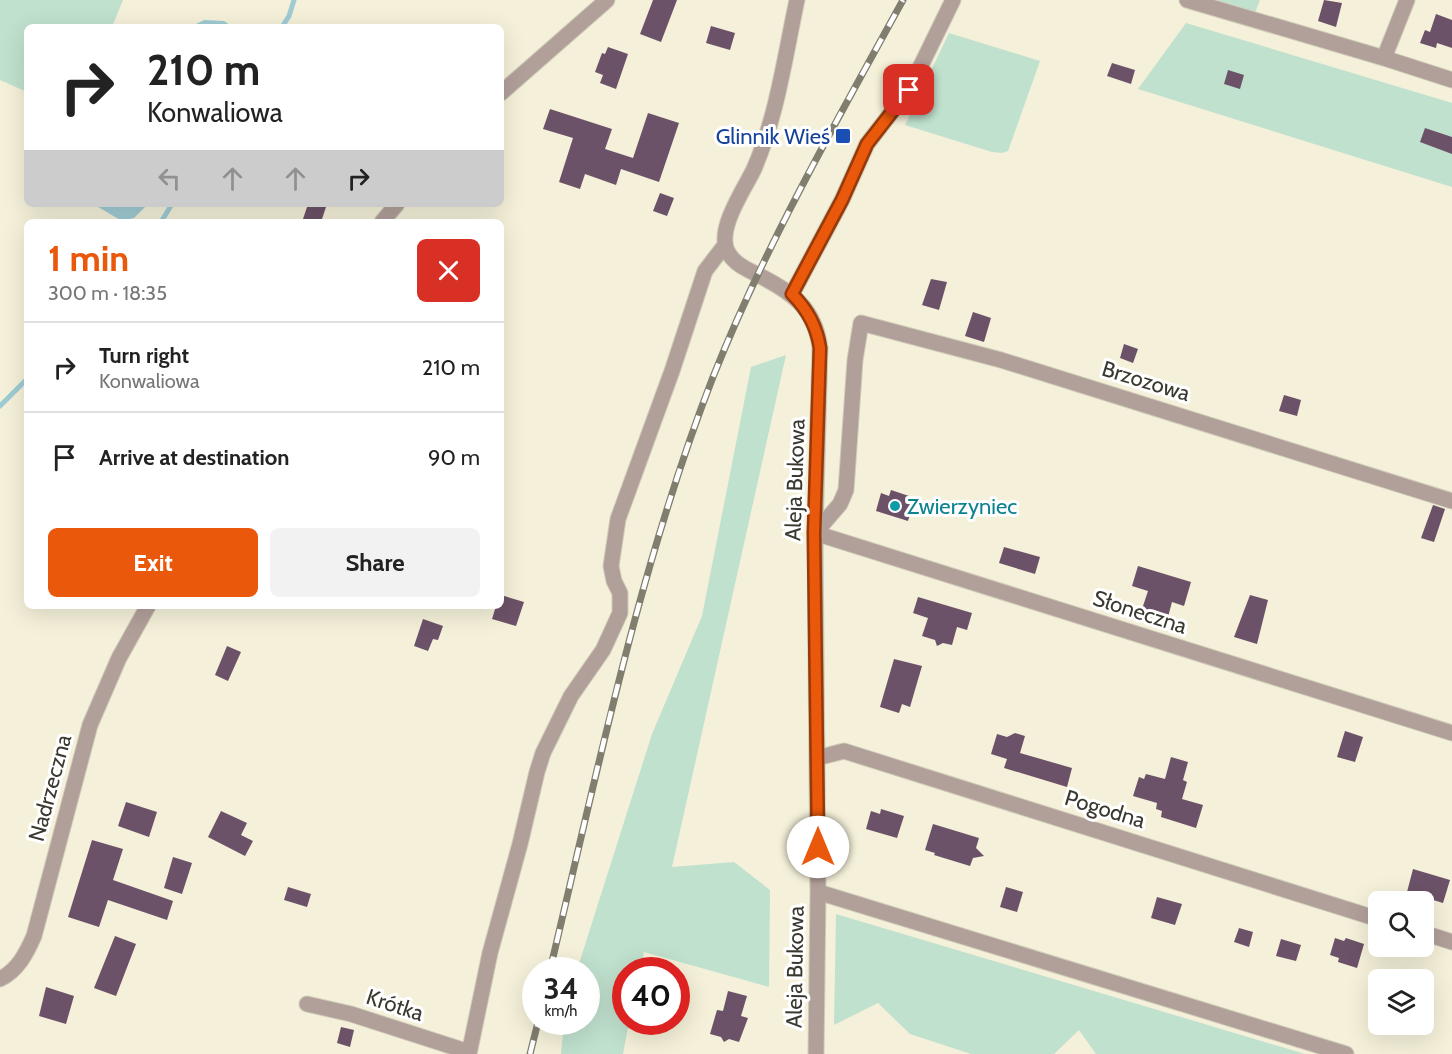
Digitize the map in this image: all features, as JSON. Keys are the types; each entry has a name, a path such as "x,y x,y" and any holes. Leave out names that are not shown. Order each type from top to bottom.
{"street":[{"path":"504,90 607,0"},
{"path":"469,1053 490,953 537,772 543,753 571,696 603,650 620,612 620,593 614,581 611,566 618,519 672,371 705,271 725,244 727,225 758,159 773,112 797,0"},
{"path":"792,294 842,200 867,144 909,90 953,0"},
{"path":"1187,0 1452,80"},
{"path":"1384,58 1407,0"},
{"path":"384,219 394,207"},
{"name":"Aleja Bukowa","path":"725,244 736,263 792,294 800,301 812,320 820,348 814,533 818,892 816,1054"},
{"name":"Brzozowa","path":"814,533 840,504 846,490 853,389 861,323 1001,360 1452,501"},
{"name":"Słoneczna","path":"814,533 1452,733"},
{"name":"Nadrzeczna","path":"0,979 9,975 18,966 34,936 90,725 118,658 146,609"},
{"name":"Pogodna","path":"817,758 844,751 1368,916"},
{"path":"818,892 1346,1054"},
{"path":"1434,936 1452,942"},
{"name":"Krótka","path":"307,1004 351,1014 469,1053"}],"green space":[{"path":"0,0 123,0 113,24 24,24 24,91 0,80"},
{"path":"1212,0 1260,0 1255,13"},
{"path":"1186,23 1452,103 1452,187 1138,89"},
{"path":"949,33 1040,61 1008,151 992,152 905,125"},
{"path":"786,355 672,867 734,862 770,890 769,987 690,965 690,957 662,957 644,952 643,957 612,957 612,1035 627,1035 623,1054 561,1054 563,1035 600,1035 600,957 581,957 652,734 702,616 751,367"},
{"path":"836,914 1305,1054 1096,1054 1079,1030 1054,1054 971,1054 910,1034 878,1003 834,1025"}],"water":[{"path":"204,20 224,21 228,24 196,24"},
{"path":"98,207 145,207 134,218 119,219"}],"building":[{"path":"653,0 677,0 661,42 640,34"},
{"path":"1324,0 1342,3 1336,27 1318,21"},
{"path":"1436,14 1452,20 1452,48 1437,43 1436,48 1420,43 1425,30 1430,32"},
{"path":"711,26 735,33 730,50 706,43"},
{"path":"608,47 628,54 616,89 600,83 603,75 595,72 602,53 605,54"},
{"path":"1112,63 1135,70 1131,84 1107,76"},
{"path":"1228,70 1244,75 1240,89 1224,84"},
{"path":"550,109 612,129 605,149 633,158 648,113 679,123 659,182 621,169 616,185 585,174 580,189 559,182 573,138 543,129"},
{"path":"1425,128 1452,137 1452,154 1420,142"},
{"path":"660,193 674,198 667,216 653,211"},
{"path":"307,207 326,207 322,219 303,219"},
{"path":"931,279 947,282 939,310 922,305"},
{"path":"973,312 991,318 984,342 965,336"},
{"path":"1124,344 1138,349 1133,363 1120,358"},
{"path":"1284,395 1301,400 1297,416 1279,411"},
{"name":"Zwierzyniec","path":"891,490 915,498 908,521 876,511 881,493 889,496"},
{"path":"1433,505 1445,509 1434,542 1421,538"},
{"path":"1004,547 1040,557 1035,574 999,563"},
{"path":"1138,566 1191,582 1184,606 1172,602 1168,617 1159,614 1152,618 1148,611 1142,609 1148,591 1132,586"},
{"path":"1250,595 1268,600 1257,644 1234,637"},
{"path":"504,596 524,602 516,626 492,619 495,609 504,609"},
{"path":"918,597 972,613 967,630 957,627 952,645 943,643 937,646 935,640 922,636 928,618 913,613"},
{"path":"423,619 443,626 438,640 433,639 428,651 414,646"},
{"path":"227,646 241,652 228,681 215,675"},
{"path":"894,659 922,666 910,707 902,704 899,713 880,707"},
{"path":"1345,731 1363,737 1355,762 1337,757"},
{"path":"1015,733 1025,736 1020,753 1072,768 1067,787 1004,768 1007,759 991,754 997,734 1007,737"},
{"path":"1171,757 1188,762 1183,780 1187,782 1182,799 1203,805 1196,828 1161,817 1162,811 1156,809 1157,803 1133,796 1139,777 1144,779 1146,774 1165,779"},
{"path":"126,802 157,812 149,837 118,826"},
{"path":"881,809 904,816 897,838 866,829 871,811 880,814"},
{"path":"221,811 247,823 241,835 253,841 245,856 208,837"},
{"path":"933,824 979,838 976,848 984,856 973,858 970,866 925,850"},
{"path":"92,840 123,849 113,880 173,901 167,920 108,900 99,927 68,917"},
{"path":"173,857 192,863 182,894 164,888"},
{"path":"1413,869 1450,880 1443,903 1434,900 1434,891 1407,891"},
{"path":"288,887 311,894 307,907 284,900"},
{"path":"1006,887 1023,892 1017,912 1000,907"},
{"path":"1157,897 1182,904 1175,925 1151,918"},
{"path":"1239,928 1253,932 1249,947 1234,942"},
{"path":"115,936 136,944 116,996 94,988"},
{"path":"1335,938 1344,941 1346,938 1364,944 1357,968 1338,962 1339,958 1330,955"},
{"path":"1281,939 1301,945 1296,961 1276,956"},
{"path":"46,987 74,996 66,1024 39,1016"},
{"path":"728,991 747,996 741,1016 748,1018 739,1042 729,1039 724,1042 721,1037 710,1034 717,1010 723,1011"},
{"path":"341,1027 354,1030 350,1047 337,1043"}],"waterway":[{"path":"284,24 294,0"},
{"path":"163,219 170,207"},
{"path":"0,406 24,382"}],"railway":[{"path":"553,957 641,596 663,522 713,377 733,328 778,233 903,0"},
{"path":"530,1054 535,1035"}],"place":[{"name":"Glinnik Wieś","path":"843,136"},
{"name":"Zwierzyniec","path":"895,506"}],"route":[{"path":"818,847 814,533 820,348 812,320 800,301 792,294 842,200 852,173 867,144 909,90"}]}
